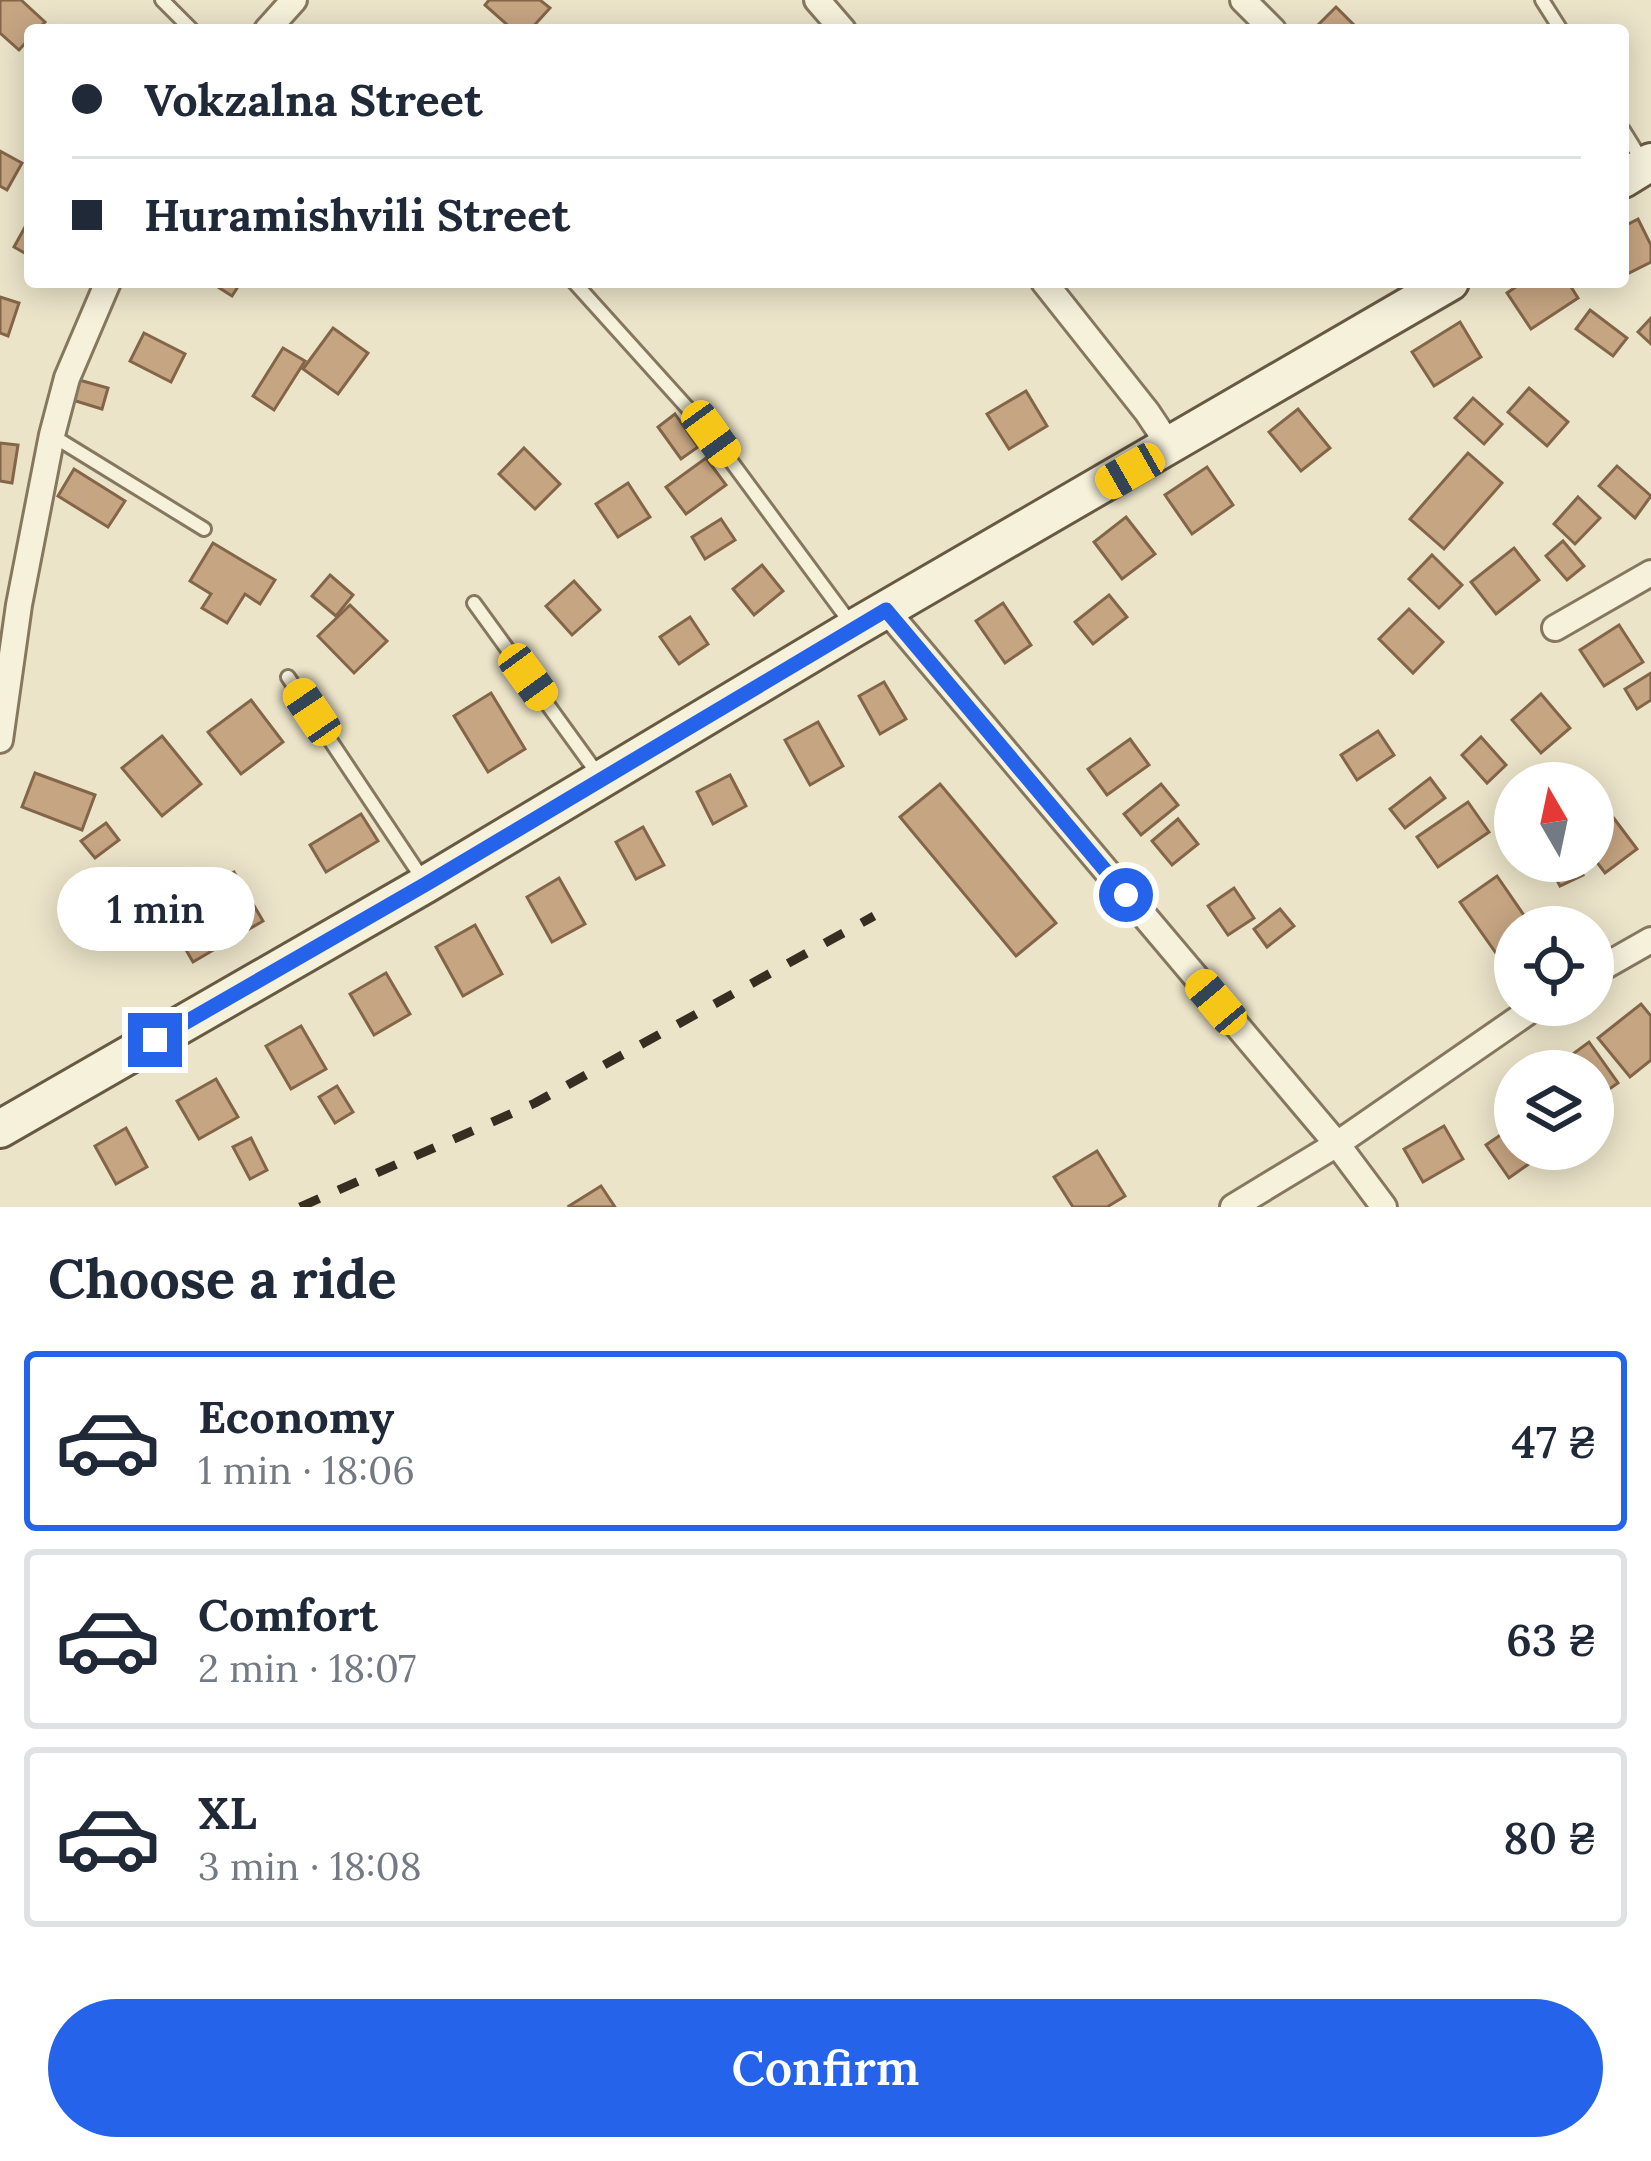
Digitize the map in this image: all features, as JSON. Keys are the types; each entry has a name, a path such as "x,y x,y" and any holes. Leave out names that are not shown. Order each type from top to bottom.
{"main road":[{"path":"0,1129 1440,288"}],"street":[{"path":"272,24 294,0"},
{"path":"817,0 838,24"},
{"path":"1243,0 1267,24"},
{"path":"0,740 9,600 67,378 105,288"},
{"path":"1049,288 1171,448"},
{"path":"1555,628 1651,573"},
{"path":"886,610 1384,1207"},
{"path":"1614,962 1651,940"},
{"path":"1233,1207 1336,1144 1507,1026"}],"lane":[{"path":"162,0 186,24"},
{"path":"579,288 711,434 854,628"},
{"path":"52,435 204,529"},
{"path":"474,603 602,779"},
{"path":"288,677 426,884"}],"building":[{"path":"0,0 21,0 45,22 24,24 24,45 19,50 0,33"},
{"path":"489,0 540,0 550,8 535,24 506,24 485,5"},
{"path":"1336,7 1353,24 1319,24"},
{"path":"0,151 22,163 7,190 0,186"},
{"path":"1638,219 1651,245 1651,262 1629,273 1629,224"},
{"path":"24,229 24,253 14,247"},
{"path":"1514,288 1572,288 1578,298 1531,329 1507,293"},
{"path":"0,297 19,303 8,336 0,333"},
{"path":"1590,310 1627,338 1613,356 1576,329"},
{"path":"1651,318 1651,344 1638,332"},
{"path":"1460,322 1481,357 1434,386 1412,352"},
{"path":"333,328 368,353 338,394 303,369"},
{"path":"144,333 185,354 171,382 130,361"},
{"path":"283,348 305,361 274,410 253,396"},
{"path":"72,378 108,388 102,409 66,398"},
{"path":"1529,388 1568,422 1547,446 1508,412"},
{"path":"1026,391 1047,426 1009,449 987,414"},
{"path":"1473,398 1502,424 1484,444 1455,418"},
{"path":"1298,409 1330,448 1301,471 1269,432"},
{"path":"675,414 698,447 681,459 658,427"},
{"path":"0,443 18,445 12,483 0,481"},
{"path":"524,448 560,484 535,509 499,474"},
{"path":"1468,453 1502,483 1444,549 1410,519"},
{"path":"706,458 726,485 686,514 666,487"},
{"path":"1617,466 1651,496 1635,518 1599,486"},
{"path":"1207,467 1233,505 1192,534 1165,495"},
{"path":"74,469 125,501 108,527 58,496"},
{"path":"628,483 650,517 618,537 596,504"},
{"path":"1578,497 1600,518 1575,544 1554,524"},
{"path":"1126,517 1155,554 1122,579 1094,542"},
{"path":"721,519 735,540 705,559 692,537"},
{"path":"1563,541 1584,566 1567,580 1546,556"},
{"path":"213,543 275,580 260,604 245,594 227,623 202,608 211,594 190,581"},
{"path":"1514,548 1539,580 1496,614 1471,582"},
{"path":"1432,555 1462,585 1439,608 1409,579"},
{"path":"762,565 783,591 754,615 733,589"},
{"path":"330,575 353,595 336,616 312,596"},
{"path":"574,581 600,610 572,635 546,606"},
{"path":"1109,595 1127,617 1093,644 1075,622"},
{"path":"1003,603 1031,645 1005,663 976,621"},
{"path":"350,605 387,641 354,673 318,636"},
{"path":"1409,609 1443,642 1413,673 1379,639"},
{"path":"690,617 708,644 679,664 660,637"},
{"path":"1619,625 1643,662 1604,686 1580,650"},
{"path":"1651,673 1651,700 1637,709 1625,689"},
{"path":"884,682 906,719 880,734 859,696"},
{"path":"491,693 525,749 488,772 454,716"},
{"path":"1541,694 1570,728 1541,753 1512,720"},
{"path":"251,700 283,742 241,774 208,732"},
{"path":"818,722 843,766 810,785 785,740"},
{"path":"1378,731 1394,755 1357,780 1341,755"},
{"path":"162,736 201,784 162,816 122,768"},
{"path":"1481,737 1503,762 1494,762 1494,776 1487,783 1462,755"},
{"path":"1130,739 1149,765 1107,795 1088,769"},
{"path":"35,773 95,795 82,830 22,807"},
{"path":"730,775 746,806 713,824 697,792"},
{"path":"1430,778 1445,798 1405,828 1390,809"},
{"path":"940,784 1056,923 1016,956 900,817"},
{"path":"1161,784 1178,805 1141,835 1124,814"},
{"path":"1468,802 1489,832 1438,867 1417,837"},
{"path":"361,814 378,841 326,872 310,845"},
{"path":"1178,819 1198,844 1172,865 1152,841"},
{"path":"1614,819 1637,849 1614,866"},
{"path":"106,823 119,840 95,858 81,841"},
{"path":"643,827 664,865 636,879 616,842"},
{"path":"234,872 263,921 193,962 164,912"},
{"path":"559,878 585,924 552,942 527,897"},
{"path":"1494,878 1501,882 1518,906 1494,906 1494,950 1460,902"},
{"path":"1234,888 1254,918 1228,935 1208,906"},
{"path":"1280,909 1294,926 1267,947 1254,929"},
{"path":"475,925 502,974 463,996 436,947"},
{"path":"386,973 410,1014 374,1035 350,994"},
{"path":"1641,1004 1651,1016 1651,1060 1630,1077 1614,1058 1614,1050 1608,1050 1598,1038"},
{"path":"301,1026 326,1069 291,1089 266,1046"},
{"path":"216,1079 238,1117 199,1139 177,1101"},
{"path":"337,1086 353,1112 335,1123 319,1097"},
{"path":"1444,1126 1463,1159 1423,1182 1404,1149"},
{"path":"126,1128 147,1167 116,1184 95,1146"},
{"path":"251,1138 267,1170 250,1179 233,1147"},
{"path":"1097,1151 1125,1196 1107,1207 1073,1207 1054,1177"},
{"path":"601,1186 615,1207 569,1206"}],"railway":[{"path":"300,1207 535,1103 874,916"}],"route":[{"path":"155,1040 886,610 1126,895"}]}
